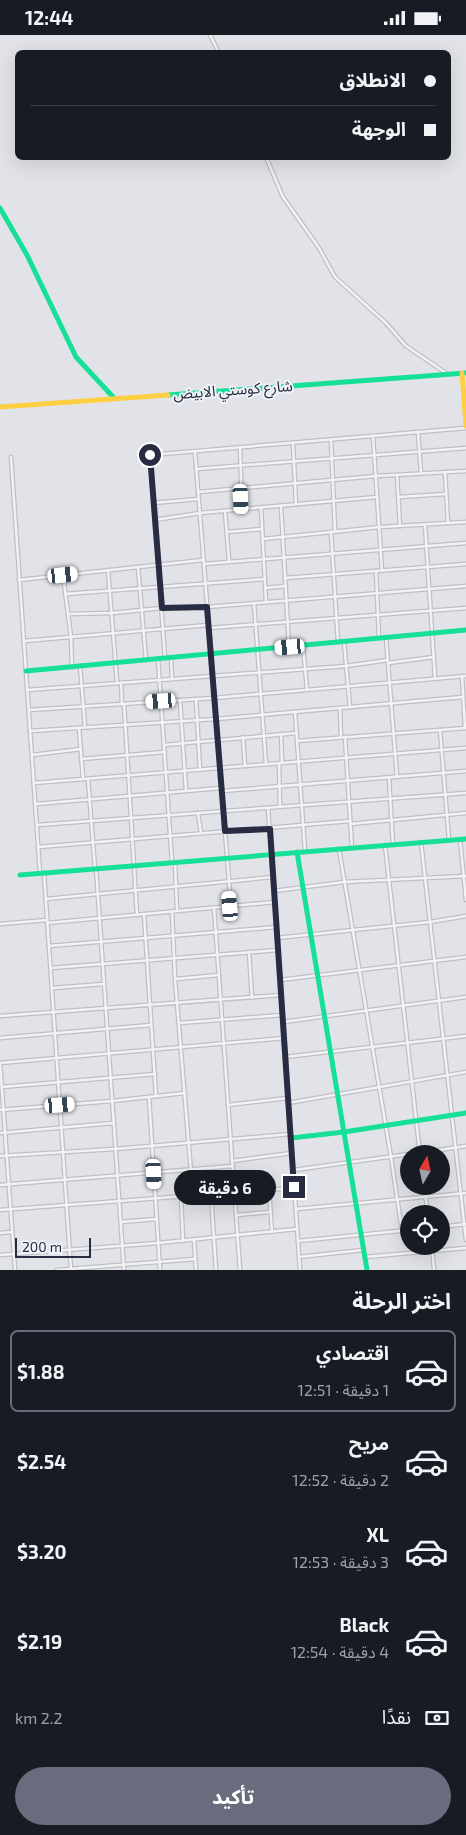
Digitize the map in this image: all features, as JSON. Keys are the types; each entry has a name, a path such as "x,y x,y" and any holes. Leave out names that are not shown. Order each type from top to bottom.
{"main road":[{"path":"0,208 27,255 76,357 114,398"},
{"name":"شارع كوستي الابيض","path":"0,407 464,373"},
{"path":"464,373 466,427"},
{"path":"26,671 466,630"},
{"path":"20,875 463,839"},
{"path":"297,852 367,1270"},
{"path":"291,1136 344,1132 466,1113"}],"street":[{"path":"210,35 218,50"},
{"path":"267,160 283,197 319,248 335,277 386,323 406,346 447,374"},
{"path":"172,678 163,629 150,455 466,427"},
{"path":"418,432 421,473"},
{"path":"373,436 382,571"},
{"path":"331,440 334,501 334,575 337,617 346,666 350,707"},
{"path":"293,443 296,504"},
{"path":"240,447 242,509"},
{"path":"196,469 466,448"},
{"path":"195,451 230,906"},
{"path":"11,457 37,825 46,899 71,1269"},
{"path":"198,492 376,476 466,471"},
{"path":"445,472 448,523"},
{"path":"398,475 400,526"},
{"path":"399,497 446,494"},
{"path":"155,520 200,513 377,497"},
{"path":"153,503 198,499"},
{"path":"281,506 290,647"},
{"path":"261,507 266,602"},
{"path":"225,511 229,562"},
{"path":"263,539 380,527 466,523"},
{"path":"425,525 435,679"},
{"path":"227,532 262,529"},
{"path":"204,564 466,543"},
{"path":"20,580 203,560"},
{"path":"285,578 466,564"},
{"path":"138,567 146,660"},
{"path":"108,570 116,663 126,725 137,915"},
{"path":"376,571 379,639"},
{"path":"63,575 72,667"},
{"path":"65,595 265,579"},
{"path":"68,614 207,607 466,586"},
{"path":"266,588 286,587"},
{"path":"254,603 266,764"},
{"path":"24,641 163,629 256,625 466,608"},
{"path":"386,638 396,777"},
{"path":"303,646 307,690"},
{"path":"27,690 346,666 434,657"},
{"path":"158,659 177,911"},
{"path":"80,666 85,727"},
{"path":"298,741 466,728 462,676"},
{"path":"29,710 214,698 466,676"},
{"path":"30,731 197,721 463,697"},
{"path":"196,699 200,771"},
{"path":"180,700 186,791"},
{"path":"340,708 341,737"},
{"path":"296,712 305,851"},
{"path":"79,728 82,779"},
{"path":"440,730 449,840"},
{"path":"164,745 297,733"},
{"path":"280,807 281,734"},
{"path":"243,737 245,767"},
{"path":"345,737 352,848"},
{"path":"34,783 466,748"},
{"path":"32,755 81,749"},
{"path":"81,759 164,752"},
{"path":"36,805 186,791 280,787 466,771"},
{"path":"389,777 393,845"},
{"path":"88,779 100,918 124,1270"},
{"path":"37,825 466,793"},
{"path":"268,808 300,1270"},
{"path":"198,813 201,833"},
{"path":"39,847 466,813"},
{"path":"463,839 466,900"},
{"path":"421,842 466,1240"},
{"path":"385,845 419,1145"},
{"path":"339,849 400,1218"},
{"path":"274,891 344,882 465,876"},
{"path":"46,899 273,877"},
{"path":"0,924 100,918 275,902"},
{"path":"214,908 240,1270"},
{"path":"172,911 175,979 193,1196"},
{"path":"144,914 156,1096"},
{"path":"277,938 430,922 466,916"},
{"path":"49,946 277,927"},
{"path":"51,968 278,949"},
{"path":"249,952 252,998"},
{"path":"280,980 466,957"},
{"path":"175,979 219,975"},
{"path":"52,988 103,983"},
{"path":"0,1016 281,995"},
{"path":"283,1022 466,997"},
{"path":"179,1023 282,1015"},
{"path":"0,1038 151,1025"},
{"path":"286,1057 466,1035"},
{"path":"15,1270 0,1063 284,1038"},
{"path":"288,1103 466,1072"},
{"path":"1,1087 154,1074"},
{"path":"2,1110 185,1093"},
{"path":"149,1097 160,1270"},
{"path":"228,1105 288,1098"},
{"path":"0,1133 114,1123"},
{"path":"0,1156 291,1136"},
{"path":"450,1149 466,1146"},
{"path":"232,1161 292,1153"},
{"path":"293,1170 400,1156"},
{"path":"0,1185 191,1171 233,1166"},
{"path":"0,1210 294,1187"},
{"path":"269,1190 272,1232"},
{"path":"296,1209 466,1193"},
{"path":"211,1194 216,1270"},
{"path":"181,1197 183,1241"},
{"path":"426,1197 427,1205"},
{"path":"236,1215 270,1212"},
{"path":"120,1222 156,1219"},
{"path":"450,1226 465,1224"},
{"path":"0,1255 183,1241 297,1229"},
{"path":"298,1241 400,1231"},
{"path":"0,1233 12,1232"},
{"path":"194,1240 196,1270"},
{"path":"450,1247 466,1247"},
{"path":"299,1257 363,1250"},
{"path":"364,1257 400,1252"},
{"path":"433,1255 434,1270"},
{"path":"57,1270 195,1259"}],"traffic: fast":[{"path":"0,208 27,255 76,357 114,398"},
{"path":"168,395 466,373"},
{"path":"26,671 466,630"},
{"path":"20,875 466,839"},
{"path":"297,852 367,1270"},
{"path":"291,1138 344,1132 466,1113"}],"traffic: slow":[{"path":"462,373 466,426"},
{"path":"0,407 168,395"}],"route":[{"path":"150,455 162,608 207,607 225,831 270,829 294,1187"}]}
